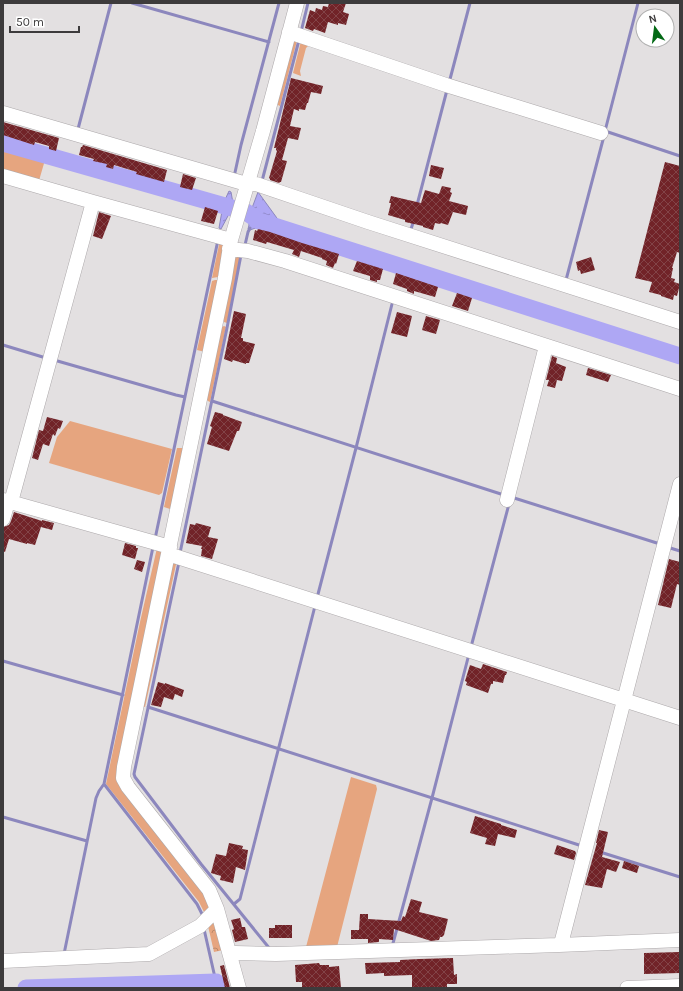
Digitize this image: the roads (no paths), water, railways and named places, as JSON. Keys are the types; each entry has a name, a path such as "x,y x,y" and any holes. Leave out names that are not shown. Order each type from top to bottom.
{"street":[{"path":"239,988 217,909 208,890 128,787 123,778 168,550 225,278 230,245 239,210 238,181 263,131 296,35 297,3"},
{"path":"296,35 601,133"},
{"path":"3,113 238,181 256,184 368,222 680,322"},
{"path":"3,176 285,261 680,389"},
{"path":"93,202 6,505 168,550 680,718"},
{"path":"508,498 546,346"},
{"path":"563,945 562,940 680,484"},
{"path":"3,961 149,954 203,924 217,909"},
{"path":"230,954 235,952 273,954 680,940"},
{"path":"627,988 680,986"}],"water":[{"path":"229,191 231,192 233,203 250,209 252,208 258,192 282,225 279,231 261,226 250,230 248,229 248,217 229,214 221,229 219,228 222,211 220,208 222,201 224,202"}],"waterway":[{"path":"78,129 111,3"},
{"path":"132,3 269,42"},
{"path":"234,177 241,145 279,3"},
{"path":"301,32 308,3"},
{"path":"449,83 470,3"},
{"path":"605,131 638,3"},
{"path":"262,181 299,40"},
{"path":"417,205 447,90"},
{"path":"605,131 680,156"},
{"path":"566,280 604,136"},
{"path":"3,143 246,212 259,221 680,356"},
{"path":"411,229 414,220"},
{"path":"245,245 250,228"},
{"path":"155,539 218,240"},
{"path":"180,553 241,255"},
{"path":"317,598 392,304"},
{"path":"3,345 46,358"},
{"path":"54,360 185,397"},
{"path":"212,401 504,495"},
{"path":"511,497 660,544"},
{"path":"471,647 509,504"},
{"path":"153,547 104,784 197,904 203,916"},
{"path":"667,547 680,551"},
{"path":"179,562 134,774 201,864 270,949"},
{"path":"234,904 240,899 315,606"},
{"path":"392,947 469,654"},
{"path":"3,661 123,695"},
{"path":"148,707 579,845"},
{"path":"64,954 96,798 104,784"},
{"path":"3,817 87,841"},
{"path":"600,852 680,877"},
{"path":"204,929 216,982"},
{"path":"26,988 216,982 218,988"}]}
